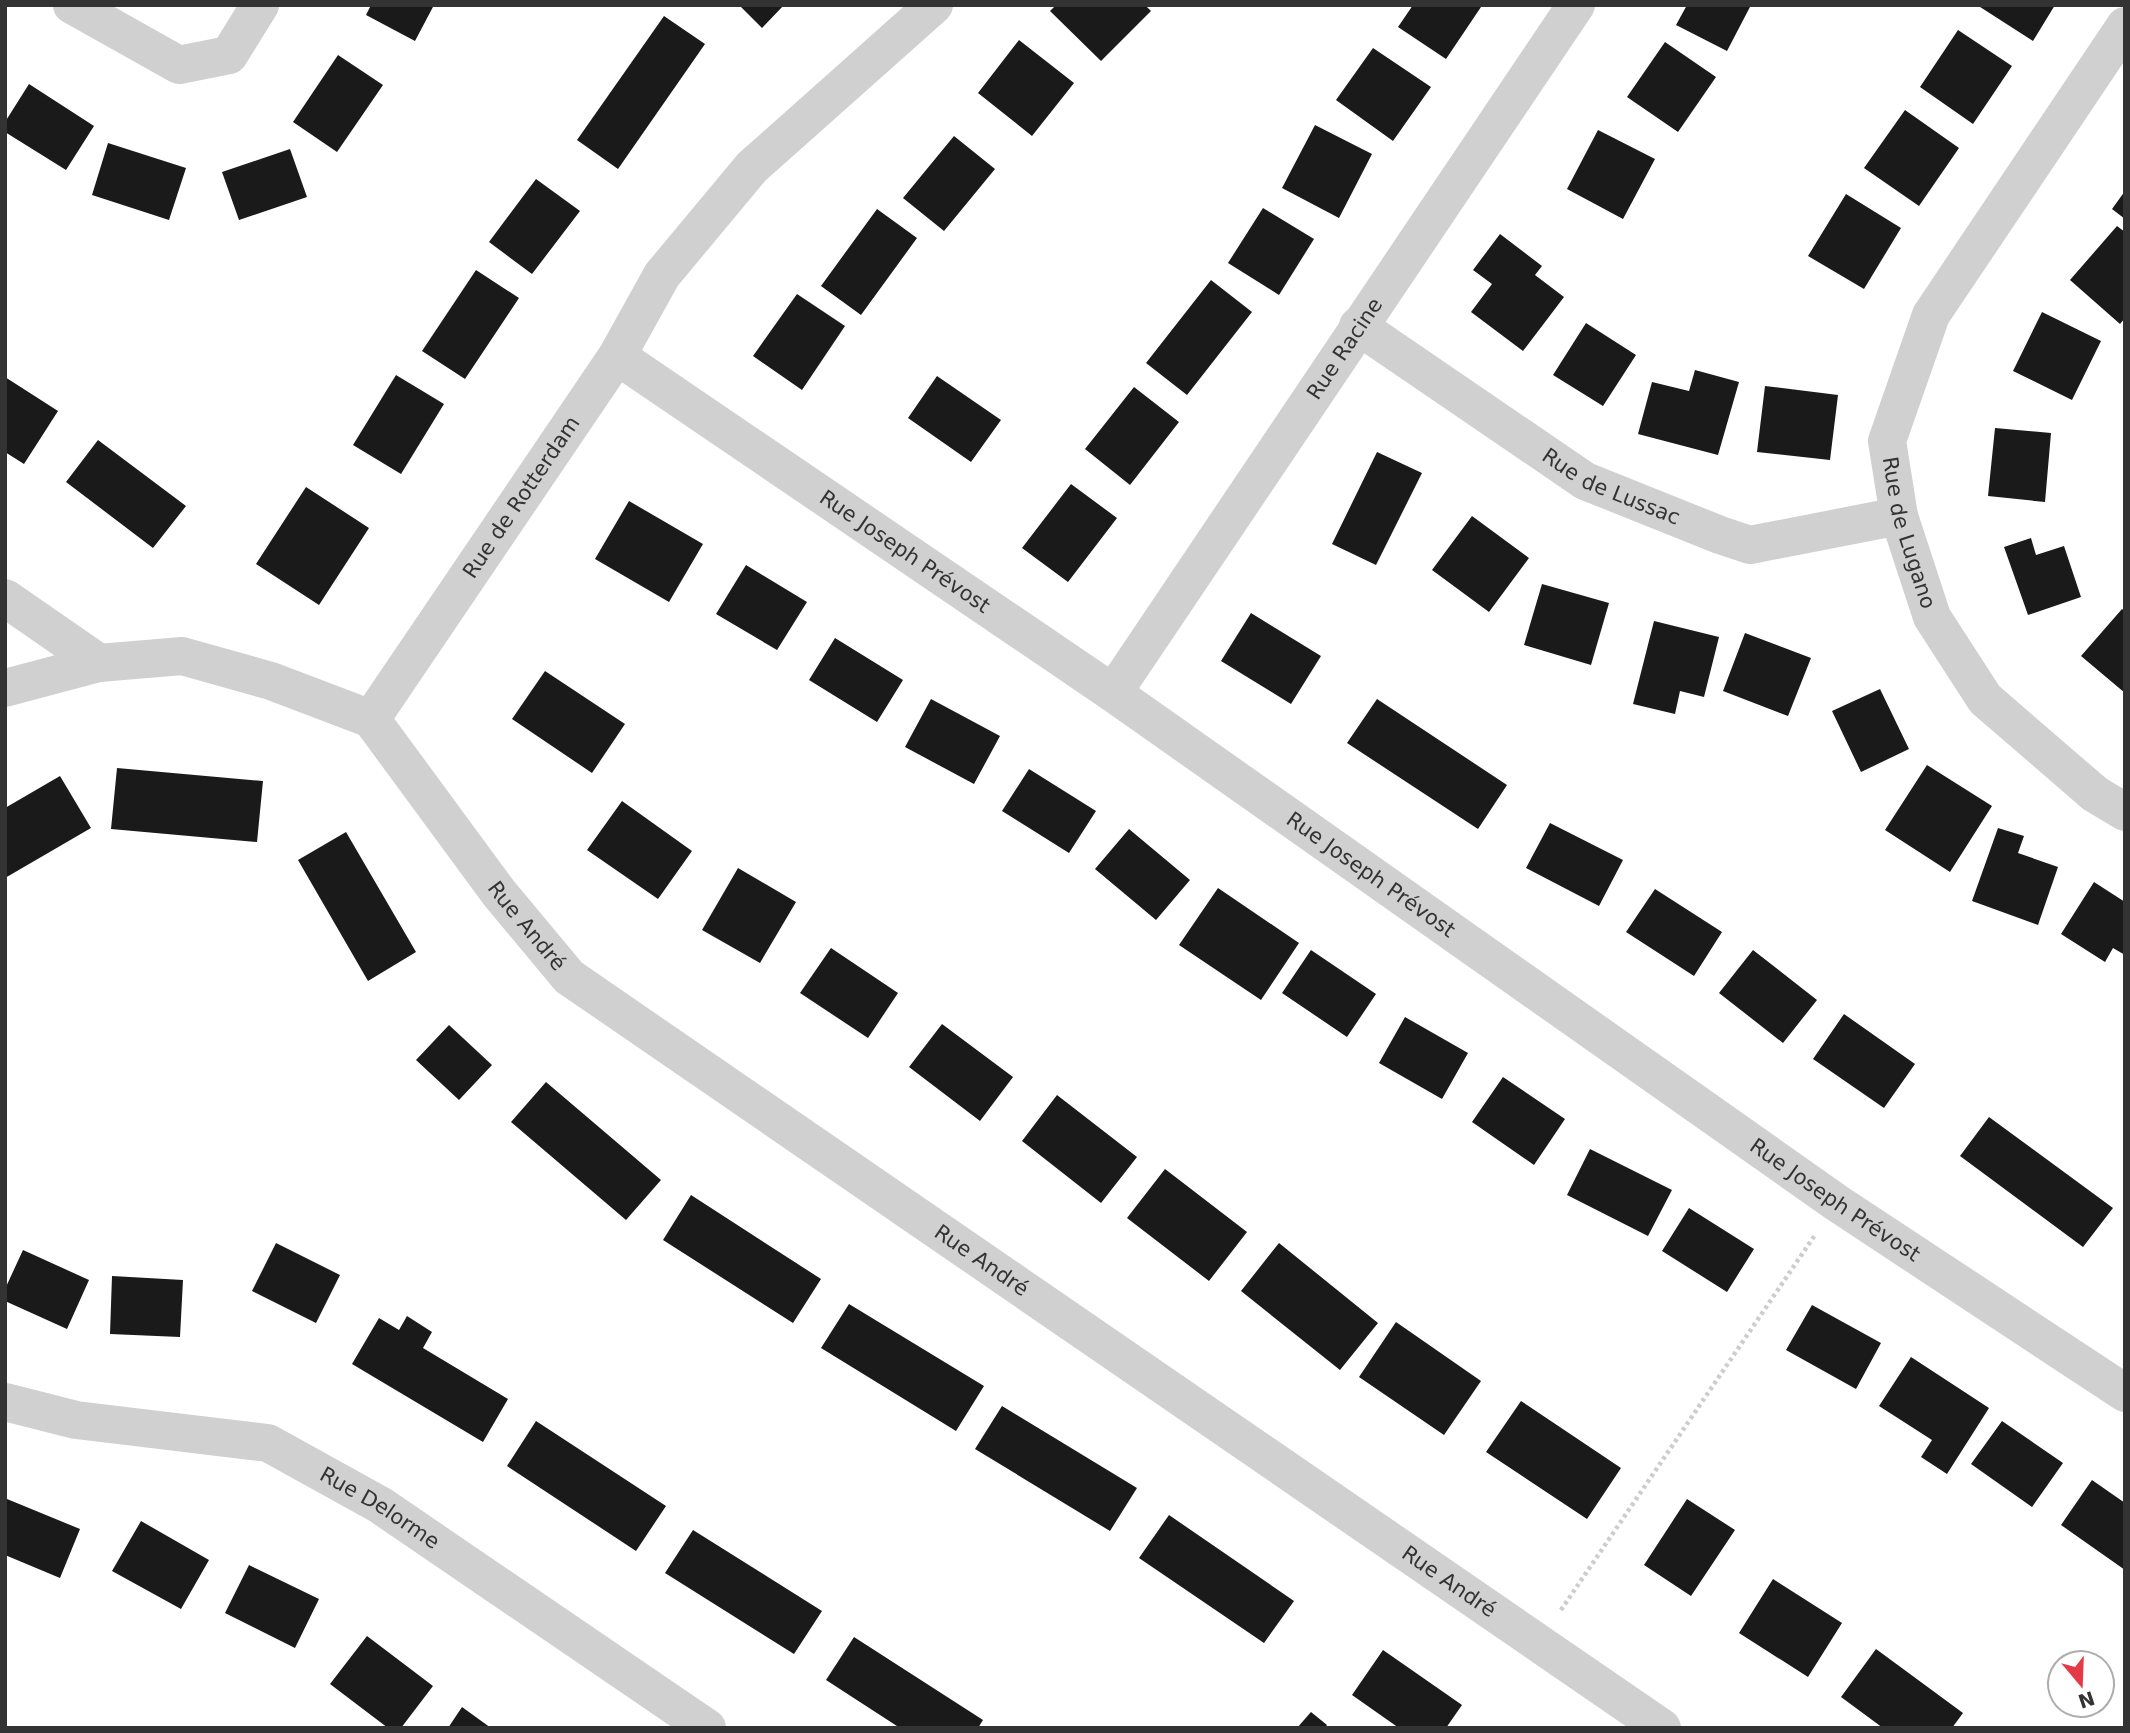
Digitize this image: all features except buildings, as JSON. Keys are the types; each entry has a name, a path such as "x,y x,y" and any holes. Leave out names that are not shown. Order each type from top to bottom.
{"street":[{"path":"72,5 179,65 229,55 260,5"},
{"name":"Rue de Rotterdam","path":"371,719 617,356 663,275 752,167 933,5"},
{"name":"Rue Racine","path":"1113,693 1576,5"},
{"name":"Rue de Lugano","path":"2125,26 1931,314 1887,441 1899,516 1932,617 1985,699 2095,794 2125,812"},
{"name":"Rue de Lussac","path":"1358,326 1585,481 1720,535 1750,545 1899,516"},
{"name":"Rue Joseph Prévost","path":"617,356 1113,693 1837,1203 2125,1393"},
{"path":"5,598 99,663"},
{"path":"5,688 99,663 182,656 271,681 371,719"},
{"name":"Rue André","path":"371,719 499,893 569,977 1662,1728"},
{"name":"Rue Delorme","path":"5,1402 76,1420 268,1443 380,1505 707,1728"}],"path":[{"path":"1539,1643 1837,1203"}]}
